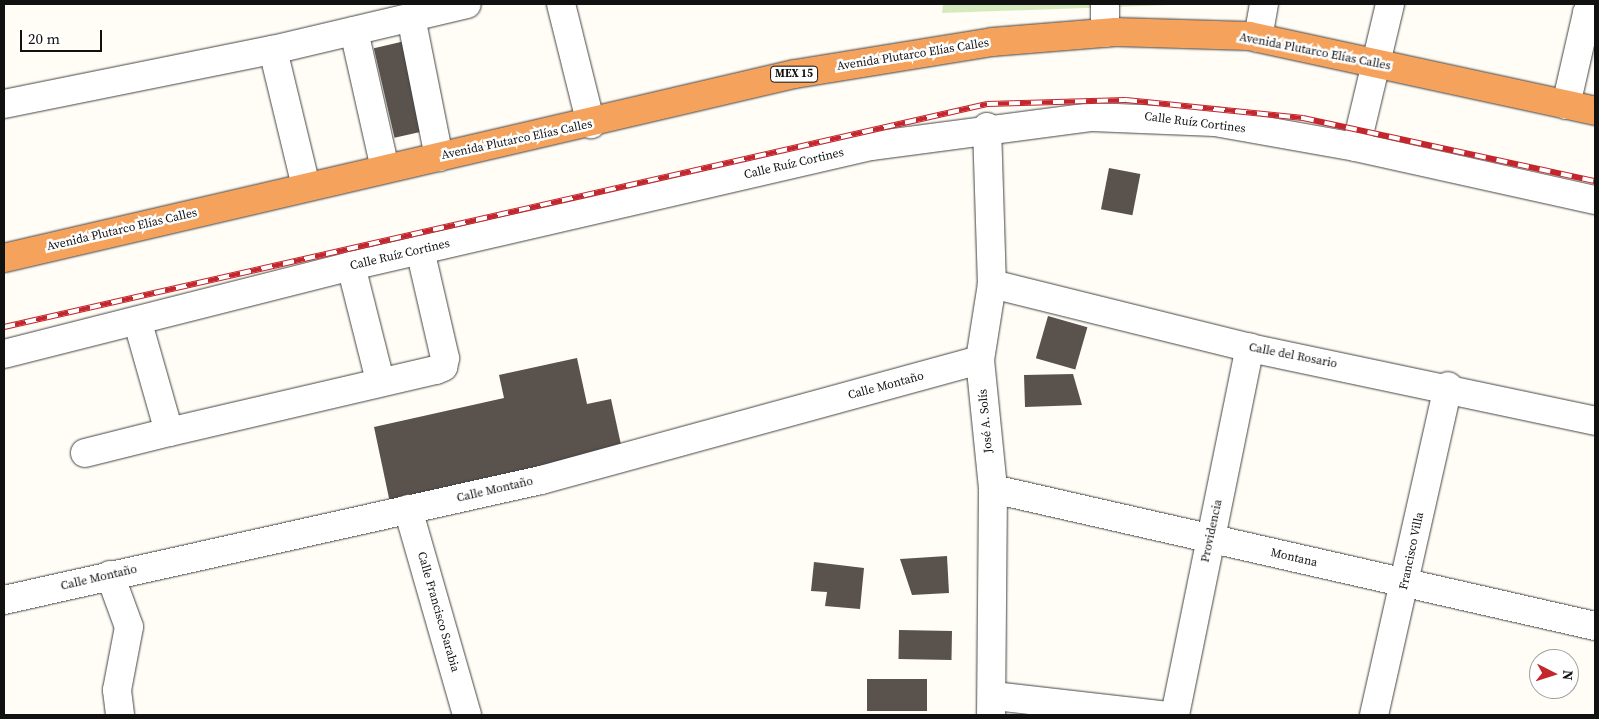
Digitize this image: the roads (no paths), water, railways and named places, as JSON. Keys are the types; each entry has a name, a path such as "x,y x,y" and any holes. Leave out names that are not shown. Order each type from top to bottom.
{"highway":[{"name":"Avenida Plutarco Elías Calles","path":"4,258 306,186 591,124 795,74 992,42 1105,33 1258,38 1595,111"}],"street":[{"path":"4,104 273,50 467,4"},
{"path":"561,4 591,124"},
{"path":"1105,4 1105,33"},
{"path":"1258,38 1264,4"},
{"path":"1356,147 1378,64 1390,4"},
{"path":"1566,105 1587,13 1595,6"},
{"path":"411,17 440,157"},
{"path":"354,30 385,169"},
{"path":"273,50 306,186"},
{"name":"Calle Ruíz Cortines","path":"4,354 420,250 871,146 987,127 1124,115 1215,122 1356,147 1595,200"},
{"name":"José A. Solís","path":"987,127 992,284 980,360 993,489 993,706"},
{"path":"85,453 443,367 420,250"},
{"path":"351,266 380,381"},
{"name":"Calle del Rosario","path":"992,284 1250,348 1448,386 1595,421"},
{"path":"138,322 168,432"},
{"name":"Providencia","path":"1175,715 1250,348"},
{"name":"Calle Montaño","path":"4,600 551,477 980,360"},
{"name":"Francisco Villa","path":"1374,715 1405,585 1448,386"},
{"name":"Montana","path":"993,489 1211,538 1405,585 1595,626"},
{"name":"Calle Francisco Sarabia","path":"408,509 467,715"},
{"path":"110,575 129,627 117,690 120,715"},
{"path":"993,706 1161,715"}],"railway":[{"path":"4,327 987,104 1126,100 1303,118 1595,181"}]}
